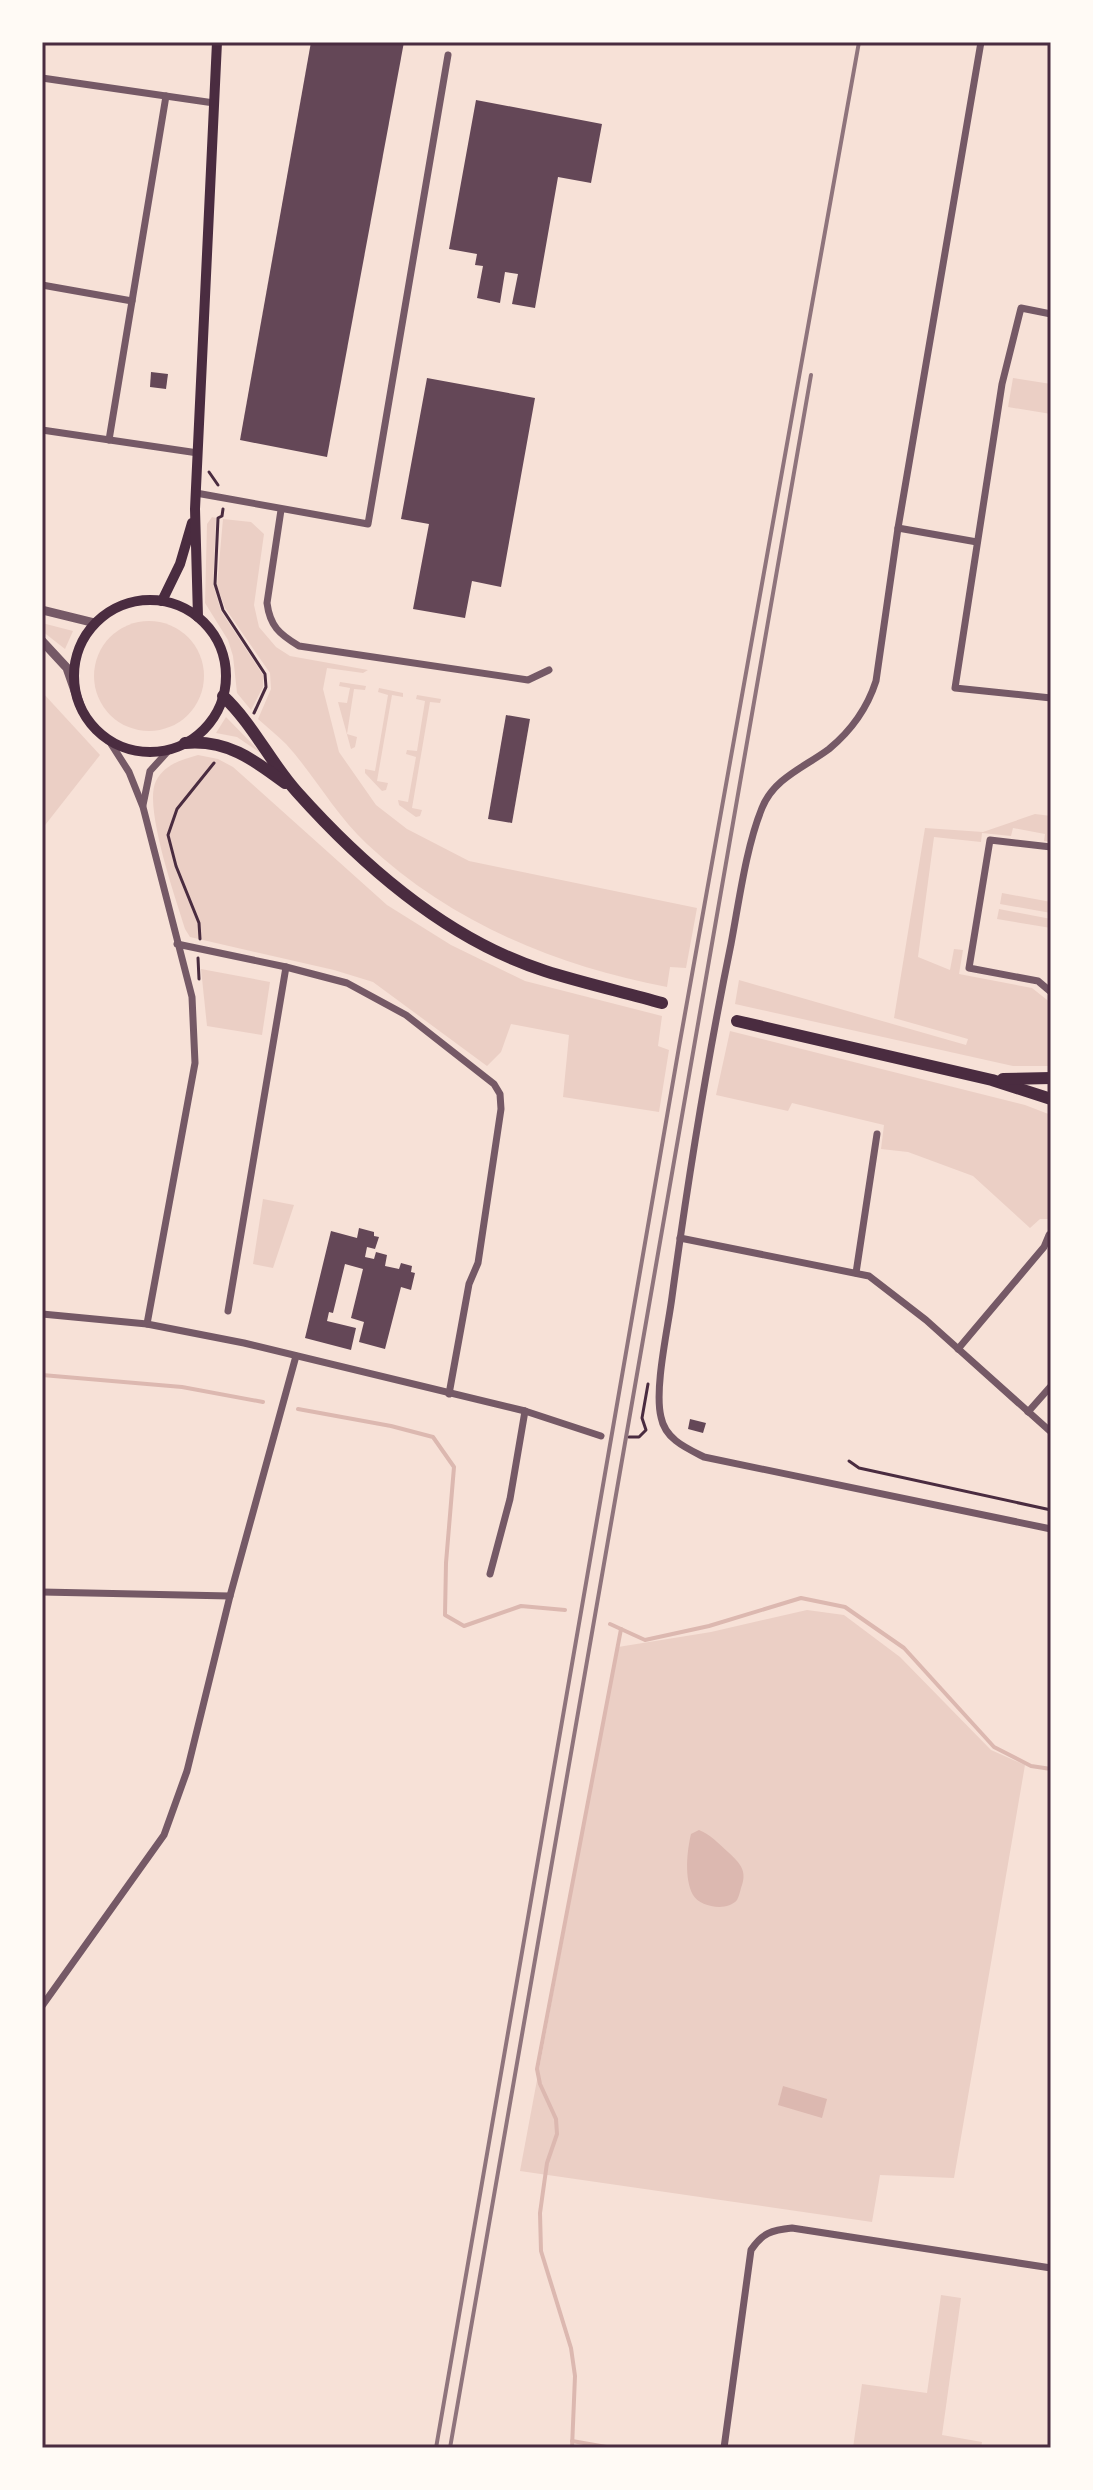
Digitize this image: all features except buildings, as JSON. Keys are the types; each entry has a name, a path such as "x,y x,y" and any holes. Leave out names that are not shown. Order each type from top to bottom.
{"highway":[{"path":"223,696 294,789 335,832 419,907 478,941 542,970 662,1003"},
{"path":"185,743 220,744 248,756 294,789"},
{"path":"737,1021 992,1080 1050,1099"},
{"path":"992,1080 1051,1078"}],"main road":[{"path":"198,617 195,509 217,42"},
{"path":"162,601 180,564 195,509"},
{"path":"144,600 181,606 198,617 210,630 224,661 226,679 215,715 202,731 170,749 138,751 108,739 81,708 76,693 75,663 86,635 109,611 144,600"}],"street":[{"path":"981,42 898,528 876,681 870,700 845,735 783,778 765,801 745,872 710,1052 680,1238 660,1390 661,1418 668,1433 686,1448 704,1457 1051,1529"},
{"path":"196,493 368,524 448,55"},
{"path":"42,78 214,103"},
{"path":"109,440 166,96"},
{"path":"42,285 132,301"},
{"path":"1051,314 1021,308 1002,384 955,688 1051,698"},
{"path":"42,430 198,453"},
{"path":"281,510 267,603 275,628 299,646 528,680 549,670"},
{"path":"898,528 977,542"},
{"path":"42,610 95,623"},
{"path":"42,641 67,668 81,708"},
{"path":"108,739 129,772 143,807 192,997 195,1063 147,1324"},
{"path":"143,807 150,771 170,749"},
{"path":"1051,847 990,840 969,968 1038,981 1051,992"},
{"path":"177,944 347,983 406,1015 494,1084 500,1094 501,1109 478,1263 469,1284 449,1394"},
{"path":"228,1311 286,967"},
{"path":"856,1273 877,1134"},
{"path":"958,1349 1044,1247 1049,1235"},
{"path":"680,1238 869,1276 890,1290 1051,1432"},
{"path":"42,1314 147,1324 296,1356 525,1411 601,1436"},
{"path":"42,2006 164,1835 187,1771 230,1596 296,1356"},
{"path":"1028,1412 1051,1386"},
{"path":"490,1574 510,1499 525,1411"},
{"path":"42,1592 230,1596"},
{"path":"724,2448 751,2250 758,2239 771,2230 792,2228 1051,2268"}],"path":[{"path":"224,497 222,516 218,518 215,584 223,610 265,674 266,687 254,713"},
{"path":"200,949 199,923 176,866 168,835 177,809 214,763"},
{"path":"198,962 200,986"},
{"path":"629,1437 639,1437 646,1430 642,1418 649,1377"},
{"path":"849,1461 859,1468 1051,1510"}],"shaded area":[{"path":"1013,378 1051,384 1051,414 1008,407"},
{"path":"212,517 216,518 213,584 221,611 263,675 263,687 251,710 237,693 228,640 205,603 207,524"},
{"path":"223,519 251,522 264,534 254,605 259,627 276,647 290,656 368,670 363,673 327,668 323,689 339,752 376,805 407,829 469,861 697,908 686,968 670,967 667,987 585,967 506,937 433,896 367,844 286,744 258,719 271,689 270,673 225,608 217,586"},
{"path":"149,621 170,625 188,637 200,655 204,676 200,697 188,715 170,727 149,731 128,727 110,715 98,697 94,676 98,655 110,637 128,625"},
{"path":"42,623 73,631 65,649 42,631"},
{"path":"340,682 366,686 365,690 354,689 347,734 357,737 355,747 351,749 338,702 347,703 350,688 339,686"},
{"path":"379,688 403,693 403,697 392,695 377,781 388,783 386,790 382,791 365,773 365,769 375,771 388,695 378,692"},
{"path":"42,692 100,755 42,829"},
{"path":"417,695 441,699 440,703 430,702 412,808 422,810 416,817 399,805 398,800 408,802 416,757 406,754 407,750 417,751 425,701 416,699"},
{"path":"226,717 262,754 237,737 216,733"},
{"path":"198,755 218,759 233,767 387,905 451,945 525,981 662,1016 658,1046 669,1050 659,1112 563,1097 569,1035 511,1024 501,1052 487,1066 373,982 190,937 162,853 153,793 156,781 164,770"},
{"path":"1035,814 1051,816 1051,842 1044,841 1045,834 1013,828 1011,836 982,833 981,842 934,837 918,957 950,970 954,949 963,950 959,974 1032,988 1051,1003 1051,1066 1013,1066 735,1004 739,980 966,1045 968,1039 894,1018 925,828 983,832"},
{"path":"1002,893 1051,902 1051,913 1000,904"},
{"path":"999,909 1051,919 1051,928 997,919"},
{"path":"201,969 270,982 262,1035 207,1026"},
{"path":"730,1031 1025,1105 1051,1115 1051,1219 1040,1219 1030,1228 973,1176 908,1152 881,1149 884,1125 792,1103 788,1111 716,1095"},
{"path":"263,1199 294,1205 273,1268 253,1264"},
{"path":"807,1610 844,1615 900,1657 991,1750 1025,1765 954,2178 880,2175 872,2222 520,2171 618,1647 711,1632"},
{"path":"699,1830 718,1842 742,1868 743,1882 733,1904 714,1906 701,1903 693,1895 688,1881 688,1856 691,1834"},
{"path":"783,2086 827,2099 822,2118 778,2105"},
{"path":"941,2295 961,2298 942,2435 982,2442 981,2448 853,2448 862,2384 927,2393"}],"waterway":[{"path":"42,1375 182,1387 263,1402"},
{"path":"298,1409 433,1437 454,1467 445,1615 464,1626 521,1606 565,1610"},
{"path":"610,1624 645,1640 709,1626 801,1598 845,1607 904,1648 994,1747 1031,1766 1051,1769"},
{"path":"572,2448 575,2376 571,2348 541,2251 540,2213 547,2163 557,2134 556,2119 540,2084 537,2069 621,1629"},
{"path":"572,2441 612,2448"}],"railway":[{"path":"436,2448 679,1047 859,42"},
{"path":"450,2448 811,375"}]}
